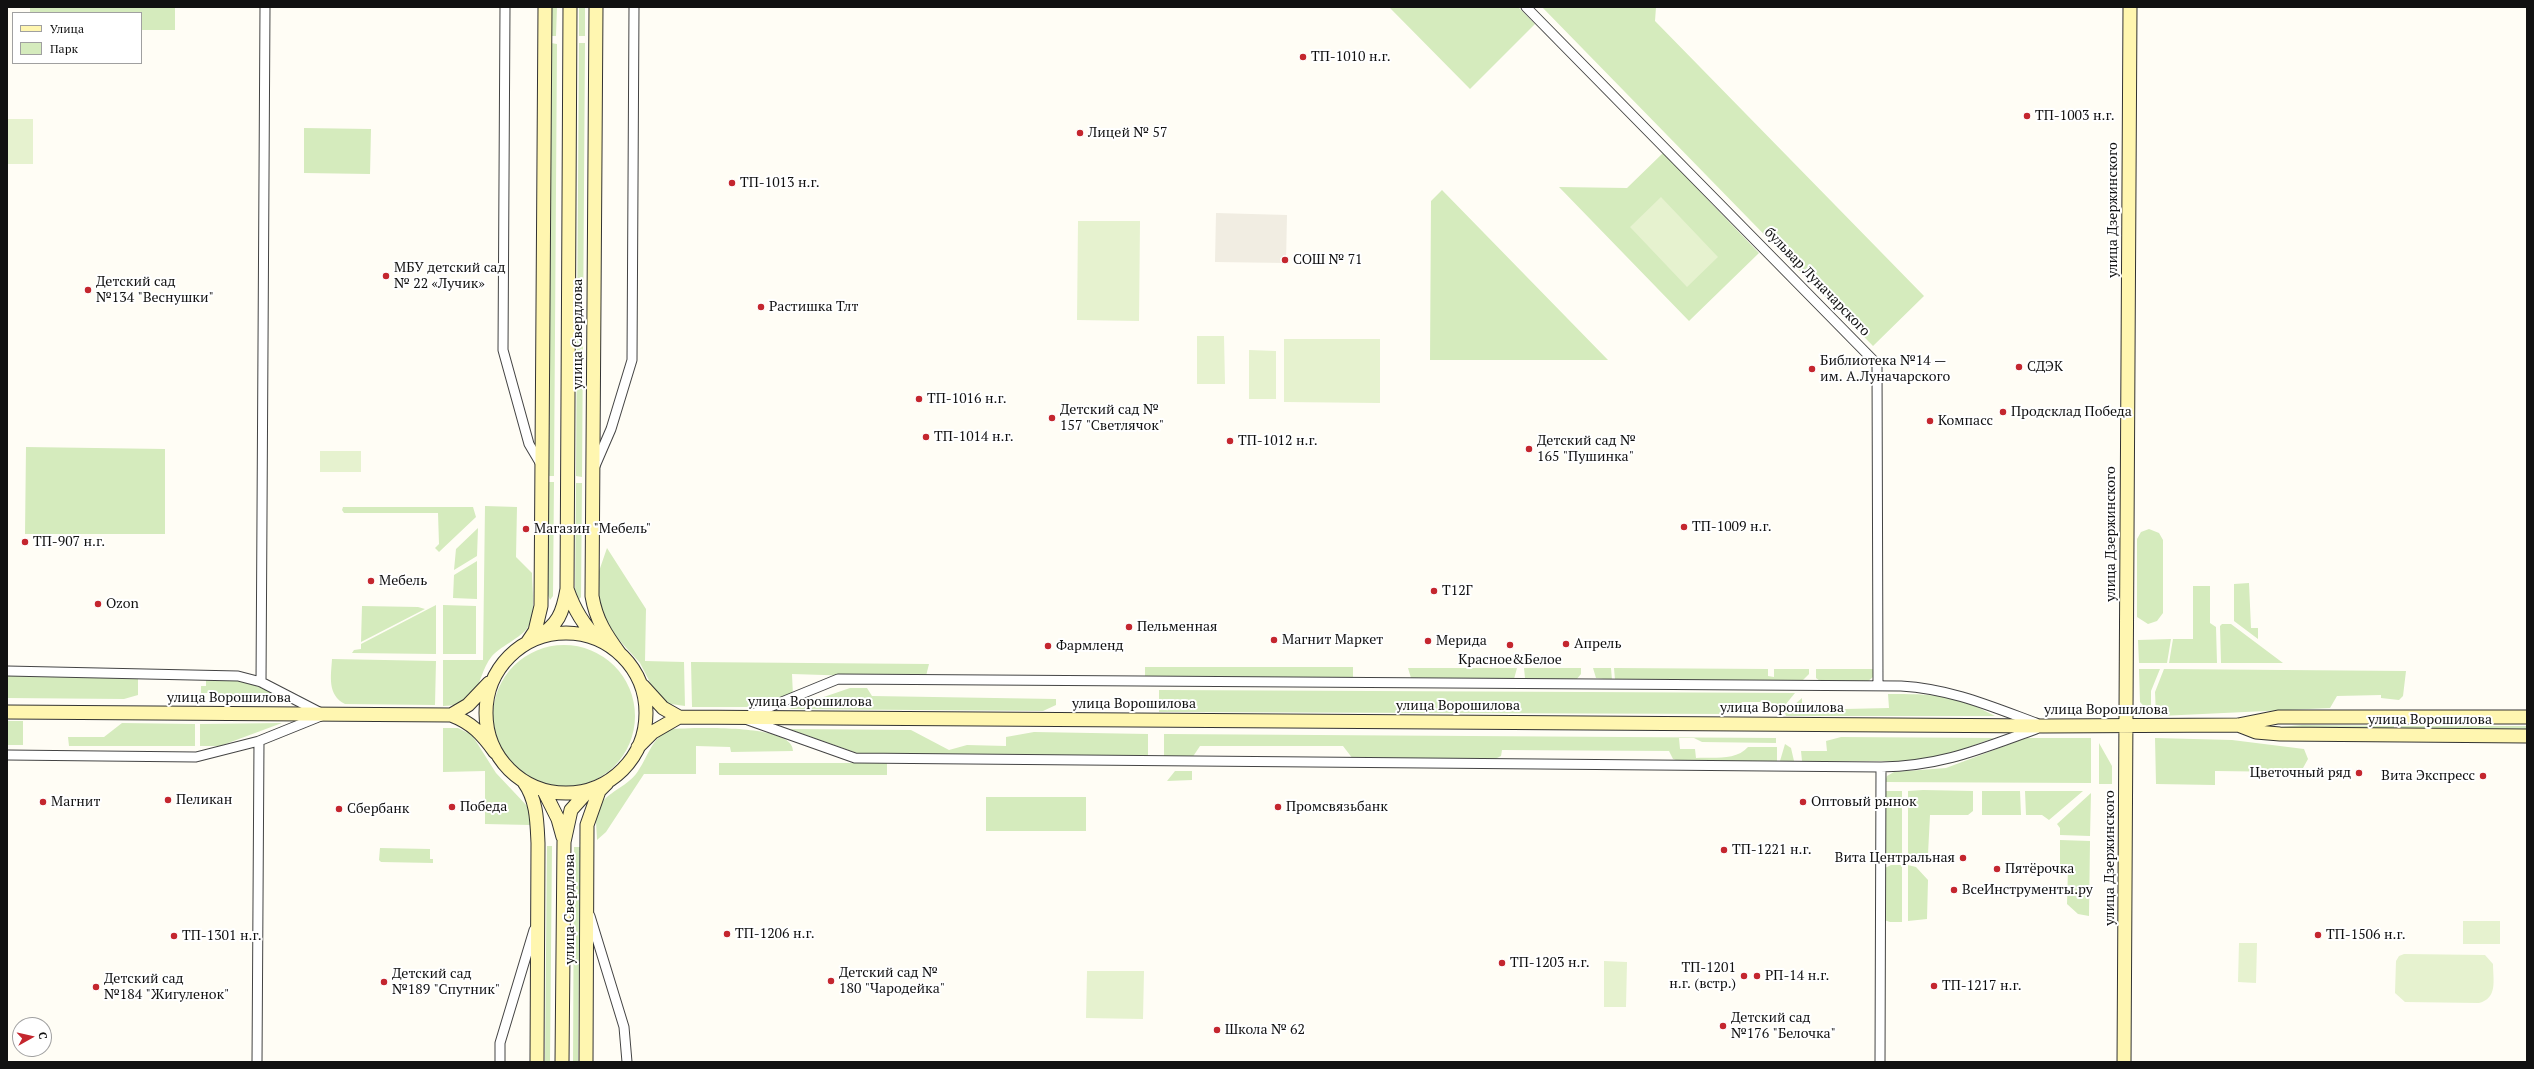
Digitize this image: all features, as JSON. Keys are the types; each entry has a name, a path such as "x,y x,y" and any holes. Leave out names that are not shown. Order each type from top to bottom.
{"main road":[{"path":"532,640 541,606 545,7"},
{"name":"улица Свердлова","path":"495,676 506,660 532,640 552,628 563,610 567,589 570,7"},
{"name":"улица Свердлова","path":"596,7 594,607 601,628 651,697 663,708 679,717"},
{"name":"улица Дзержинского","path":"2124,1062 2130,7"},
{"name":"улица Свердлова","path":"567,589 579,617 601,642"},
{"path":"532,640 556,634 579,634 601,642 620,654"},
{"path":"451,715 478,697 495,676"},
{"path":"495,676 488,695 486,716 488,731 495,752"},
{"path":"637,678 645,702 645,718 638,747"},
{"name":"улица Ворошилова","path":"7,712 451,715"},
{"path":"451,715 465,720 477,728 506,766 524,782 529,789 536,810 538,918 537,1062"},
{"path":"524,782 544,791 572,793 588,790 602,785 623,769 638,747 653,732 679,717"},
{"name":"улица Ворошилова","path":"679,717 2043,726 2238,725 2278,717 2527,717"},
{"name":"улица Ворошилова","path":"2238,725 2256,732 2286,735 2527,736"},
{"name":"улица Свердлова","path":"586,1062 587,825 591,809 599,791 623,769"},
{"name":"улица Свердлова","path":"562,1062 564,842 571,810 588,790"},
{"name":"улица Свердлова","path":"544,791 558,819 564,842"}],"street":[{"path":"261,682 265,7"},
{"path":"505,7 503,350 529,444 542,466"},
{"path":"594,469 611,430 632,360 634,7"},
{"name":"бульвар Луначарского","path":"1526,7 1877,364 1878,686"},
{"path":"7,671 222,674 261,682 324,715"},
{"path":"743,718 838,679 1878,686 1931,688 1961,694 2043,726"},
{"path":"7,755 196,757 259,741 324,715"},
{"path":"743,718 855,758 1881,766 1933,763 1961,756 2043,726"},
{"path":"257,1062 259,741"},
{"path":"1880,1062 1881,766"},
{"path":"586,903 624,1027 627,1062"},
{"path":"500,1062 500,1043 538,918"}],"green space":[{"path":"30,7 175,7 175,30 142,30 142,12 30,12"},
{"path":"550,7 557,7 556,36 550,36"},
{"path":"579,7 585,7 585,36 579,36"},
{"path":"1389,7 1518,7 1535,24 1470,89"},
{"path":"1542,7 1656,7 1655,21 1924,296 1873,346"},
{"path":"551,43 557,44 554,476 549,476"},
{"path":"579,43 585,43 582,477 576,476"},
{"path":"7,119 33,119 33,164 7,164"},
{"path":"304,128 371,129 370,174 304,173"},
{"path":"1663,153 1759,253 1689,321 1559,187 1627,188"},
{"path":"1442,190 1608,360 1430,360 1431,201"},
{"path":"1661,197 1718,257 1687,287 1630,227"},
{"path":"1078,221 1140,221 1139,321 1077,320"},
{"path":"1197,336 1224,336 1225,384 1197,384"},
{"path":"1284,339 1380,339 1380,403 1284,402"},
{"path":"1249,350 1276,351 1276,399 1249,399"},
{"path":"26,447 165,449 165,534 25,534"},
{"path":"320,451 361,451 361,472 320,472"},
{"path":"548,482 554,482 553,596 550,600 548,595"},
{"path":"576,483 582,483 581,597 578,601 575,597"},
{"path":"485,506 517,507 516,557 532,573 533,607 531,619 527,629 523,633 492,656 477,688 468,700 461,704 443,706 443,660 483,660"},
{"path":"343,507 473,507 476,517 439,552 435,548 439,544 438,513 344,513 342,510"},
{"path":"478,528 477,556 454,570 456,549"},
{"path":"2149,529 2159,533 2163,540 2163,613 2157,621 2148,624 2137,617 2137,539 2141,532"},
{"path":"607,548 646,609 645,661 684,662 685,706 664,703 655,692 640,663 610,630 598,609 597,577"},
{"path":"477,561 477,599 453,598 454,575"},
{"path":"2249,583 2251,628 2258,628 2258,639 2234,621 2234,584"},
{"path":"2193,586 2210,586 2210,623 2216,627 2217,663 2169,663 2173,639 2193,639"},
{"path":"436,605 436,654 352,653 354,650 361,649 361,644"},
{"path":"443,605 476,606 476,654 443,654"},
{"path":"362,606 418,607 425,609 361,642"},
{"path":"2222,624 2231,624 2283,663 2221,663 2220,626"},
{"path":"2171,639 2167,663 2139,663 2138,640"},
{"path":"557,645 571,645 585,648 603,657 619,671 632,695 635,716 632,737 619,761 609,771 585,784 571,787 557,787 543,784 525,775 509,761 496,737 493,723 493,709 496,695 505,677 519,661 543,648"},
{"path":"332,659 436,661 435,705 345,704 335,696 331,684"},
{"path":"691,662 929,664 926,676 920,678 792,674 793,696 753,707 692,707"},
{"path":"1145,667 1353,667 1353,678 1145,678"},
{"path":"1408,668 1517,668 1514,679 1411,678"},
{"path":"1524,668 1581,668 1581,674 1576,680 1529,679 1525,678"},
{"path":"1593,668 1611,668 1612,680 1596,678"},
{"path":"1614,668 1768,669 1768,676 1774,677 1774,669 1809,669 1809,674 1802,681 1615,680"},
{"path":"1816,669 1873,669 1873,677 1867,682 1820,681 1816,678"},
{"path":"2139,669 2160,669 2151,691 2151,714 2140,702"},
{"path":"2164,669 2406,671 2403,696 2399,700 2381,698 2381,695 2337,696 2330,708 2160,716 2156,715 2155,692"},
{"path":"7,675 138,675 138,695 124,699 7,698"},
{"path":"220,677 249,683 289,700 211,699 211,693 201,693 201,686 206,686 206,678"},
{"path":"850,688 867,688 872,696 1056,699 1056,705 1043,711 789,709"},
{"path":"1159,690 1795,693 1781,710 1770,702 1742,702 1733,714 1159,712"},
{"path":"1888,694 1918,694 1955,699 1968,703 1995,716 1786,716 1785,713 1802,698 1802,710 1889,708"},
{"path":"7,721 23,721 23,745 7,745"},
{"path":"122,723 195,724 195,746 69,746 68,737 104,737"},
{"path":"282,723 220,746 200,746 200,724"},
{"path":"2302,725 2394,726 2394,731 2269,728"},
{"path":"2401,726 2527,726 2527,732 2401,731"},
{"path":"443,728 458,728 472,735 496,773 529,808 531,825 485,824 485,771 443,772"},
{"path":"718,728 760,731 777,736 789,742 793,751 731,752 730,747 696,746 696,774 644,774 606,832 597,840 597,810 602,802 632,779 654,743 670,729"},
{"path":"789,729 911,730 949,750 967,745 1006,746 1006,737 1034,732 1148,734 1148,758 860,754"},
{"path":"1164,734 1776,738 1776,743 1702,742 1694,738 1679,738 1680,749 1695,749 1696,758 1731,756 1748,747 1777,747 1777,761 1679,761 1673,759 1669,751 1502,750 1501,756 1495,759 1353,759 1343,746 1200,746 1192,758 1164,758"},
{"path":"1841,737 1994,738 1941,757 1908,761 1802,761 1801,751 1827,751 1826,741"},
{"path":"2026,738 2091,738 2091,783 1885,782 1887,776 1894,772 1946,768"},
{"path":"2155,738 2232,740 2304,749 2308,759 2303,768 2294,772 2215,771 2215,785 2156,784"},
{"path":"2099,743 2112,766 2112,784 2099,784"},
{"path":"1785,744 1791,748 1794,761 1780,761"},
{"path":"719,763 887,763 887,775 719,775"},
{"path":"1175,771 1192,771 1192,780 1167,781"},
{"path":"1884,791 1902,791 1902,858 1888,857 1884,852"},
{"path":"1908,791 1973,791 1973,811 1968,815 1930,815 1928,854 1921,858 1908,858"},
{"path":"1982,791 2020,791 2021,815 1982,815"},
{"path":"2025,791 2083,791 2049,820 2042,815 2026,815"},
{"path":"2091,793 2090,836 2060,835 2060,828 2057,824"},
{"path":"986,797 1086,797 1086,831 986,831"},
{"path":"2060,840 2090,841 2089,916 2078,914 2067,904 2068,869 2060,868"},
{"path":"547,846 552,846 550,1062 545,1062"},
{"path":"574,847 580,847 578,1062 573,1062"},
{"path":"380,848 430,849 430,859 433,859 433,863 381,862 379,860"},
{"path":"1891,865 1902,865 1902,922 1890,922 1884,920 1885,868"},
{"path":"1908,865 1916,867 1928,880 1927,919 1908,921"},
{"path":"2463,921 2500,921 2500,944 2463,944"},
{"path":"2239,943 2257,943 2256,983 2238,982"},
{"path":"2404,954 2485,955 2493,964 2494,982 2492,993 2485,1001 2479,1003 2405,1002 2395,993 2396,961 2399,956"},
{"path":"1604,961 1627,962 1626,1007 1604,1007"},
{"path":"1087,971 1144,971 1143,1019 1086,1018"}],"shaded area":[{"path":"1216,213 1287,215 1286,263 1215,262"}],"place":[{"name":"ТП-1010 н.г.","path":"1303,57"},
{"name":"ТП-1003 н.г.","path":"2027,116"},
{"name":"Лицей № 57","path":"1080,133"},
{"name":"ТП-1013 н.г.","path":"732,183"},
{"name":"СОШ № 71","path":"1285,260"},
{"name":"МБУ детский сад № 22 «Лучик»","path":"386,276"},
{"name":"Детский сад №134 \"Веснушки\"","path":"88,290"},
{"name":"Растишка Тлт","path":"761,307"},
{"name":"СДЭК","path":"2019,367"},
{"name":"Библиотека №14 — им. А.Луначарского","path":"1812,369"},
{"name":"ТП-1016 н.г.","path":"919,399"},
{"name":"Продсклад Победа","path":"2003,412"},
{"name":"Детский сад № 157 \"Светлячок\"","path":"1052,418"},
{"name":"Компасс","path":"1930,421"},
{"name":"ТП-1014 н.г.","path":"926,437"},
{"name":"ТП-1012 н.г.","path":"1230,441"},
{"name":"Детский сад № 165 \"Пушинка\"","path":"1529,449"},
{"name":"ТП-1009 н.г.","path":"1684,527"},
{"name":"Магазин \"Мебель\"","path":"526,529"},
{"name":"ТП-907 н.г.","path":"25,542"},
{"name":"Мебель","path":"371,581"},
{"name":"T12Г","path":"1434,591"},
{"name":"Ozon","path":"98,604"},
{"name":"Пельменная","path":"1129,627"},
{"name":"Магнит Маркет","path":"1274,640"},
{"name":"Мерида","path":"1428,641"},
{"name":"Апрель","path":"1566,644"},
{"name":"Красное&Белое","path":"1510,645"},
{"name":"Фармленд","path":"1048,646"},
{"name":"Цветочный ряд","path":"2359,773"},
{"name":"Вита Экспресс","path":"2483,776"},
{"name":"Пеликан","path":"168,800"},
{"name":"Магнит","path":"43,802"},
{"name":"Оптовый рынок","path":"1803,802"},
{"name":"Победа","path":"452,807"},
{"name":"Промсвязьбанк","path":"1278,807"},
{"name":"Сбербанк","path":"339,809"},
{"name":"ТП-1221 н.г.","path":"1724,850"},
{"name":"Вита Центральная","path":"1963,858"},
{"name":"Пятёрочка","path":"1997,869"},
{"name":"ВсеИнструменты.ру","path":"1954,890"},
{"name":"ТП-1206 н.г.","path":"727,934"},
{"name":"ТП-1506 н.г.","path":"2318,935"},
{"name":"ТП-1301 н.г.","path":"174,936"},
{"name":"ТП-1203 н.г.","path":"1502,963"},
{"name":"ТП-1201 н.г. (встр.)","path":"1744,976"},
{"name":"РП-14 н.г.","path":"1757,976"},
{"name":"Детский сад № 180 \"Чародейка\"","path":"831,981"},
{"name":"Детский сад №189 \"Спутник\"","path":"384,982"},
{"name":"ТП-1217 н.г.","path":"1934,986"},
{"name":"Детский сад №184 \"Жигуленок\"","path":"96,987"},
{"name":"Детский сад №176 \"Белочка\"","path":"1723,1026"},
{"name":"Школа № 62","path":"1217,1030"}]}
